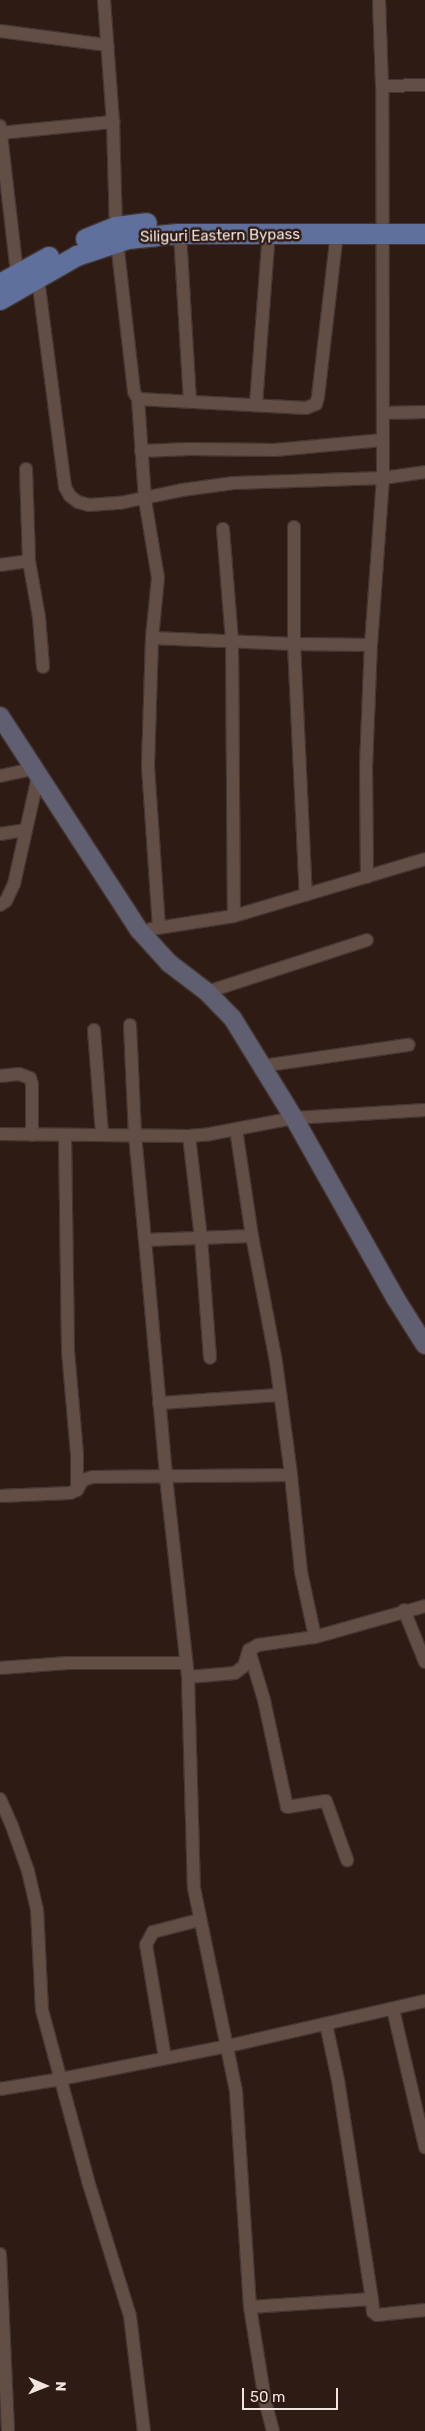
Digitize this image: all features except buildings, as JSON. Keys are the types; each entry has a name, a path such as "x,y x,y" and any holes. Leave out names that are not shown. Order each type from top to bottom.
{"main road":[{"name":"Siliguri Eastern Bypass","path":"8,279 62,249 170,221 381,228 425,234"},
{"name":"Siliguri Eastern Bypass","path":"0,300 117,234 146,236 269,233 337,234 425,222"}],"street":[{"path":"104,0 117,234 134,392 138,399 145,500 158,578 152,638 148,766 159,928"},
{"path":"368,877 366,767 371,645 383,478 382,86 379,0"},
{"path":"0,31 108,45"},
{"path":"382,86 425,85"},
{"path":"8,279 0,130 112,122"},
{"path":"256,404 269,233"},
{"path":"180,234 190,400"},
{"path":"138,399 190,400 306,408 316,404 337,234"},
{"path":"38,279 65,487 70,496 78,502 89,505 145,500 182,490 234,483 383,478 425,472"},
{"path":"383,413 425,412"},
{"path":"142,451 189,449 275,450 383,440"},
{"path":"26,469 29,561 39,617 43,667"},
{"path":"294,527 294,644 306,896"},
{"path":"223,529 232,641 234,916"},
{"path":"0,565 29,561"},
{"path":"152,638 371,645"},
{"path":"0,716 139,930 169,962 207,992 233,1019 294,1118 396,1299 425,1345"},
{"path":"0,776 36,773"},
{"path":"0,905 6,901 14,884 36,773"},
{"path":"0,834 25,830"},
{"path":"139,930 234,916 425,859"},
{"path":"207,992 367,940"},
{"path":"130,1025 135,1135 144,1240 166,1477 188,1677 192,1865 199,1920 228,2046 236,2092 250,2307 264,2402 273,2431"},
{"path":"94,1030 102,1135"},
{"path":"262,1066 408,1045"},
{"path":"0,1076 19,1074 30,1078 32,1084 32,1135"},
{"path":"0,1134 189,1136 294,1118 425,1110"},
{"path":"236,1129 252,1236 280,1395 291,1475 300,1572 314,1638"},
{"path":"64,1135 68,1351 77,1453 77,1490"},
{"path":"189,1136 201,1238 210,1358"},
{"path":"144,1240 252,1236"},
{"path":"159,1403 280,1395"},
{"path":"0,1496 70,1493 77,1490 83,1480 93,1478 291,1475"},
{"path":"188,1677 235,1673 244,1666 249,1650 258,1645 314,1638 404,1610 425,1606"},
{"path":"404,1610 425,1662"},
{"path":"249,1650 264,1700 287,1807 326,1801 347,1860"},
{"path":"0,1668 68,1663 186,1663"},
{"path":"0,1799 25,1862 37,1909 42,2010 88,2181 130,2316 144,2431"},
{"path":"165,2058 146,1945 152,1932 199,1920"},
{"path":"0,2089 228,2046 425,2001"},
{"path":"393,2009 425,2147"},
{"path":"326,2024 338,2080 373,2312 377,2315 425,2310"},
{"path":"0,2254 8,2431"},
{"path":"250,2307 372,2299"}]}
